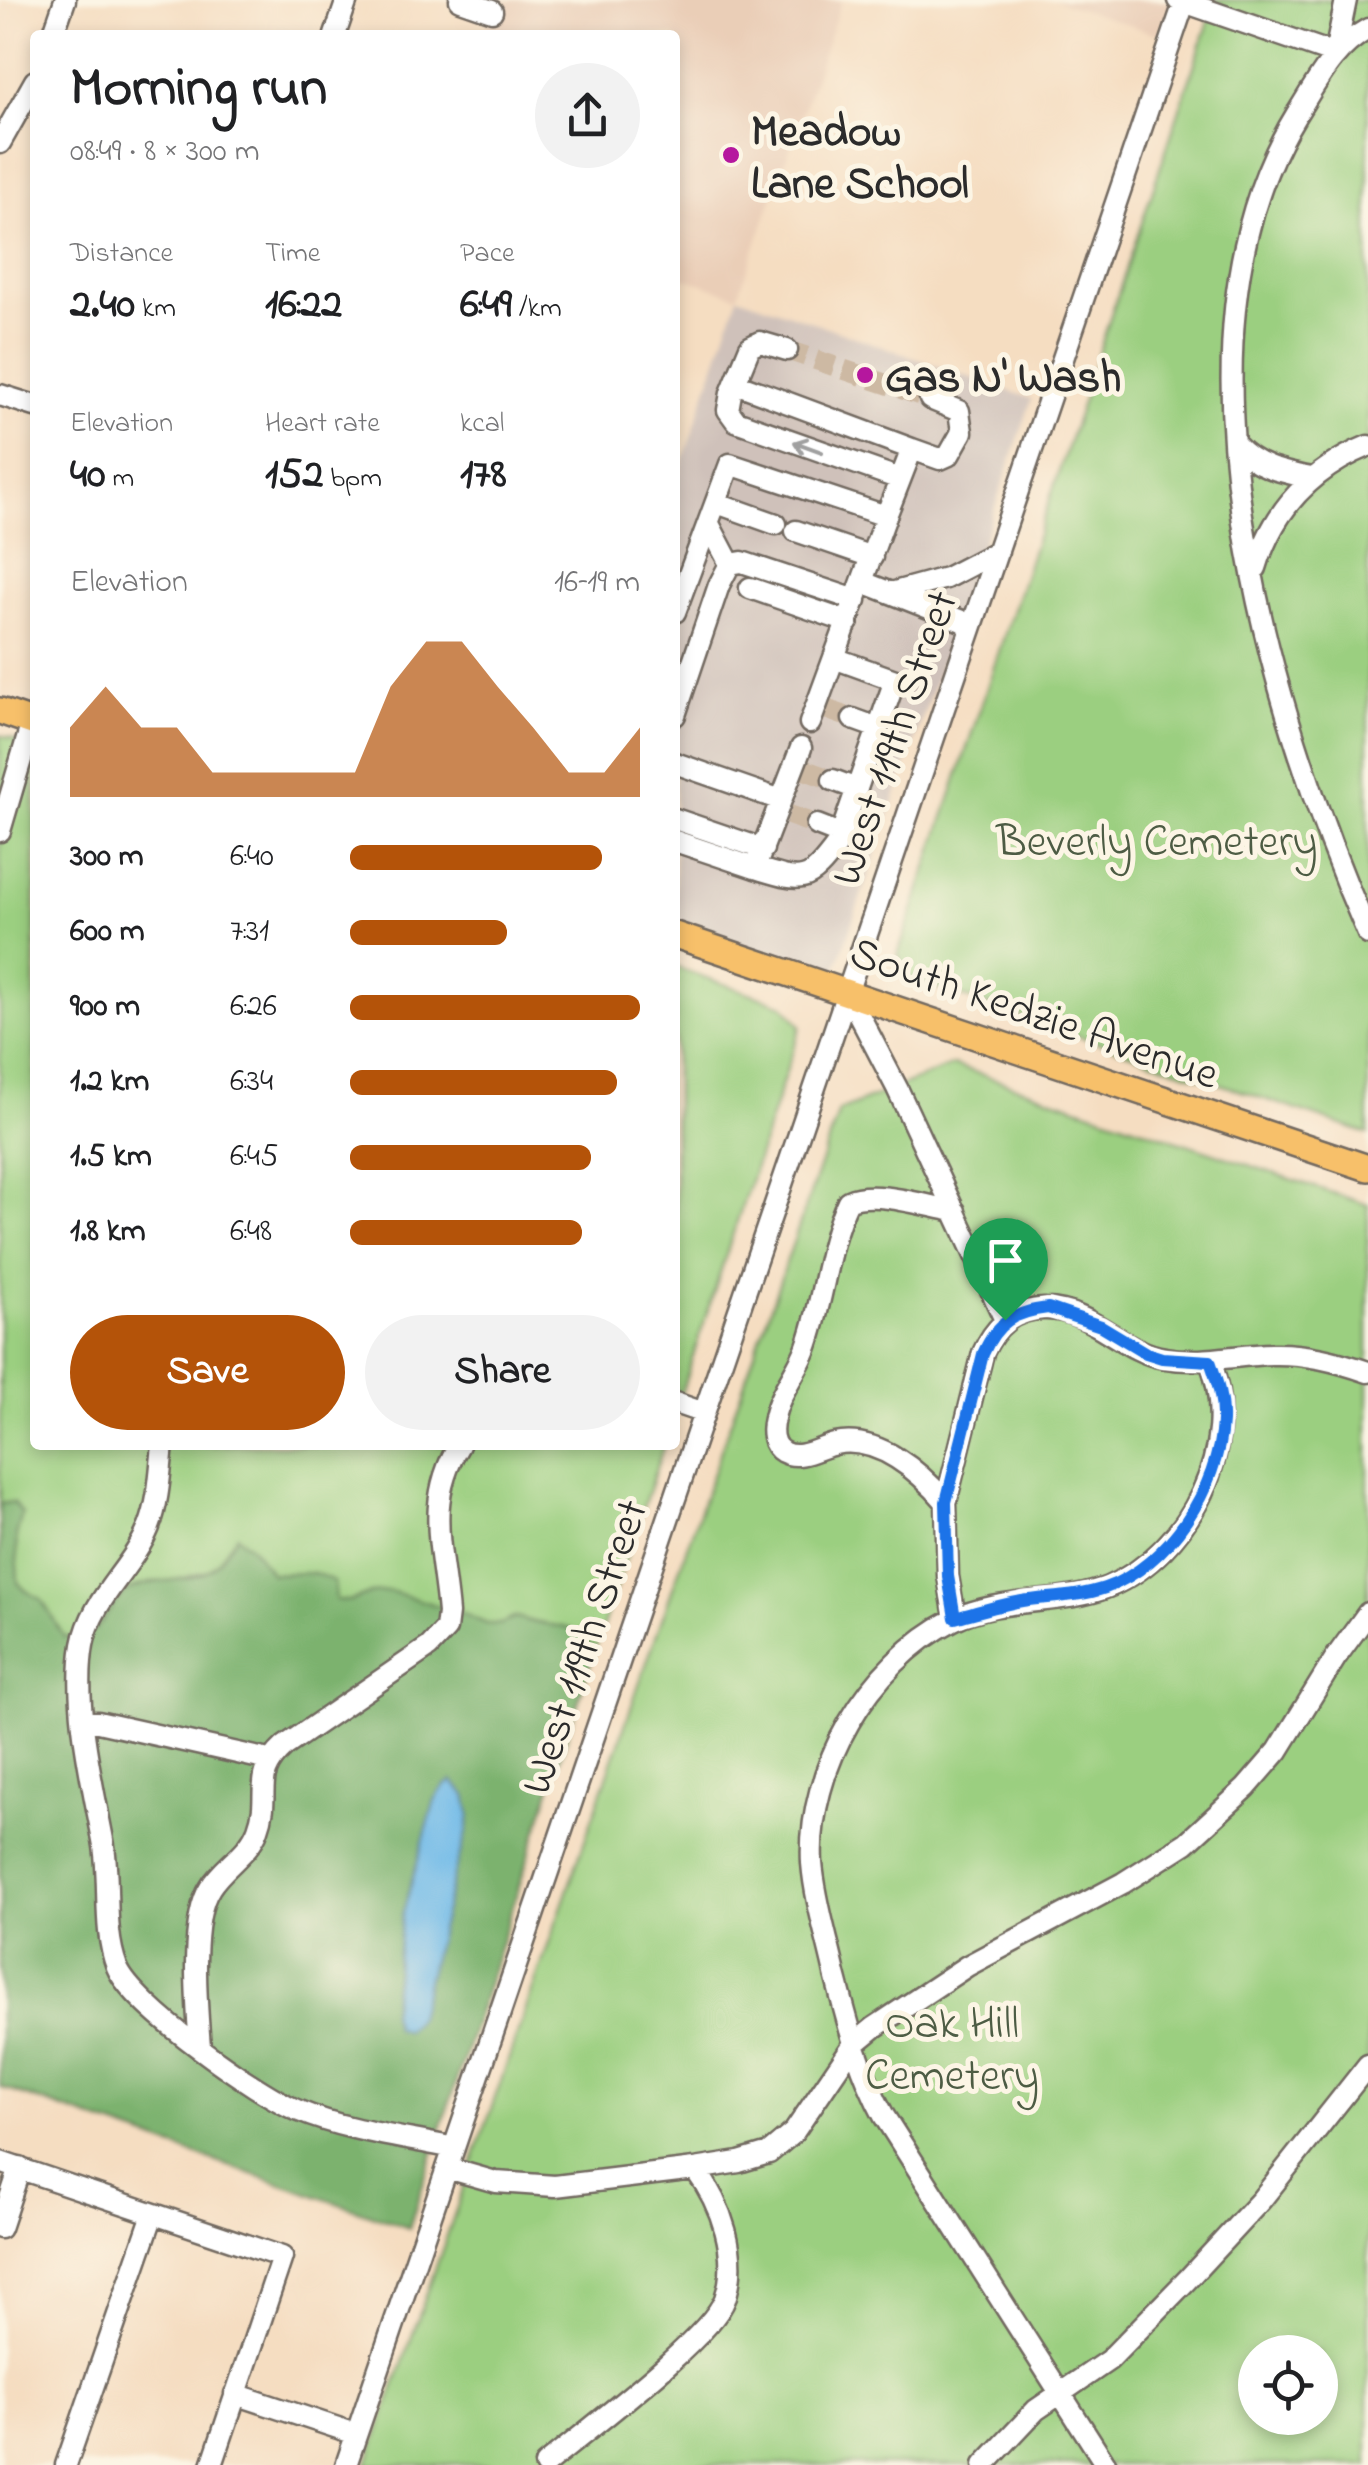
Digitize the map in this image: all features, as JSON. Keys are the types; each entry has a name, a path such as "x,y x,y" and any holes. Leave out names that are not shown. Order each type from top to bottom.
{"main road":[{"path":"0,711 30,721"},
{"name":"South Kedzie Avenue","path":"680,938 1368,1168"}],"street":[{"path":"56,30 65,0"},
{"path":"337,30 347,0"},
{"path":"460,0 492,11"},
{"path":"1346,0 1334,54 1281,140 1250,224 1240,267 1231,404 1240,501 1278,688 1368,934"},
{"path":"1182,1 1334,54"},
{"name":"West 119th Street","path":"346,2465 1182,1"},
{"path":"1334,54 1368,29"},
{"path":"0,143 30,90"},
{"path":"787,350 760,342 750,347 728,410 736,421 900,479"},
{"path":"735,383 940,458 950,455 962,432 959,411 930,399"},
{"path":"0,394 30,404"},
{"path":"1235,444 1262,466 1311,478"},
{"path":"1254,574 1276,518 1311,478 1368,446"},
{"path":"817,713 912,449"},
{"path":"680,599 730,464 886,516"},
{"path":"717,503 872,558"},
{"path":"708,524 730,564"},
{"path":"891,593 946,578 998,551"},
{"path":"730,564 742,562 859,591 891,593 972,625"},
{"path":"680,700 719,585 730,564"},
{"path":"750,588 848,622"},
{"path":"680,821 759,858 794,880 808,876 822,865 840,834 895,680 834,658"},
{"path":"854,719 878,728"},
{"path":"0,830 7,779 30,729"},
{"path":"759,858 800,761"},
{"path":"680,765 782,808"},
{"path":"833,780 856,789"},
{"path":"817,825 840,834"},
{"path":"680,842 759,858"},
{"path":"847,992 898,1088 1005,1320"},
{"path":"946,1502 928,1481 881,1451 854,1443 836,1444 797,1456 775,1445 772,1434 779,1402 806,1349 848,1201 859,1196 955,1211"},
{"path":"955,1618 947,1561 946,1502 983,1354 991,1336 1005,1320 1024,1311 1048,1308 1101,1326 1146,1353 1162,1358 1210,1361 1270,1354 1304,1355 1368,1372"},
{"path":"1106,2465 867,2085 853,2045 816,1895 813,1828 834,1750 858,1706 892,1667 929,1635 955,1618 1018,1602 1106,1588 1155,1556 1176,1534 1195,1507 1218,1448 1222,1420 1220,1388 1210,1361"},
{"path":"680,1405 704,1413"},
{"path":"163,1450 149,1528 90,1619 83,1646 80,1682 84,1722 106,1854 112,1940 119,1972 128,1988 145,2004 200,2047 298,2111 450,2158 496,2182 555,2186 695,2169 739,2162 769,2152 794,2132 853,2045 967,1966 1123,1883 1186,1843 1246,1788 1278,1751 1368,1613"},
{"path":"200,2047 198,1932 202,1900 219,1874 252,1843 258,1831 269,1760 440,1638 448,1614 437,1505 443,1474 456,1450"},
{"path":"84,1722 269,1760"},
{"path":"984,2465 1036,2410 1109,2360 1187,2280 1261,2200 1368,2065"},
{"path":"0,2228 10,2165 282,2257 212,2465"},
{"path":"545,2465 699,2336 724,2302 728,2283 722,2218 712,2192 695,2169"},
{"path":"66,2465 154,2214"},
{"path":"236,2394 356,2434"}],"shaded area":[{"name":"Meadow Lane School","path":"496,0 842,0 738,296 680,277 680,30 486,30"},
{"path":"1054,0 1171,0 1159,35"},
{"path":"738,296 1032,399 833,978 680,926 680,470"}],"green space":[{"name":"Beverly Cemetery","path":"1216,0 1368,0 1368,1134 910,979 898,955"},
{"path":"0,735 30,744 30,1450 662,1450 595,1650 569,1629 516,1617 487,1625 461,1613 372,1593 350,1601 335,1600 315,1573 271,1574 254,1550 211,1570 173,1581 152,1582 110,1611 95,1631 81,1638 64,1637 41,1599 18,1583 16,1535 22,1514 13,1502 0,1504"},
{"path":"680,969 784,1005 801,1026 680,1396"},
{"name":"Oak Hill Cemetery","path":"953,1065 1368,1205 1368,2465 367,2465 839,1111"},
{"path":"13,1502 22,1514 16,1535 18,1583 41,1599 64,1637 94,1630 133,1588 204,1573 237,1535 271,1574 315,1573 334,1581 336,1600 350,1601 390,1591 487,1624 501,1624 517,1617 569,1629 595,1650 409,2228 0,2087 0,1504"}],"water":[{"path":"452,1781 466,1795 470,1814 467,1832 418,2017 406,2031 395,2028 391,2014 402,1916 435,1800"}],"tunnel":[{"path":"787,350 930,399"},
{"path":"826,709 853,719"},
{"path":"805,770 833,780"},
{"path":"789,815 817,825"}],"place":[{"name":"Meadow Lane School","path":"731,155"},
{"name":"Gas N' Wash","path":"865,375"}],"route":[{"path":"1048,1308 1101,1326 1146,1353 1210,1361 1220,1388 1222,1420 1218,1448 1195,1507 1176,1534 1132,1574 1106,1588 1018,1602 955,1618 948,1576 946,1502 983,1354 991,1336 1005,1320 1024,1311 1048,1308"}]}
